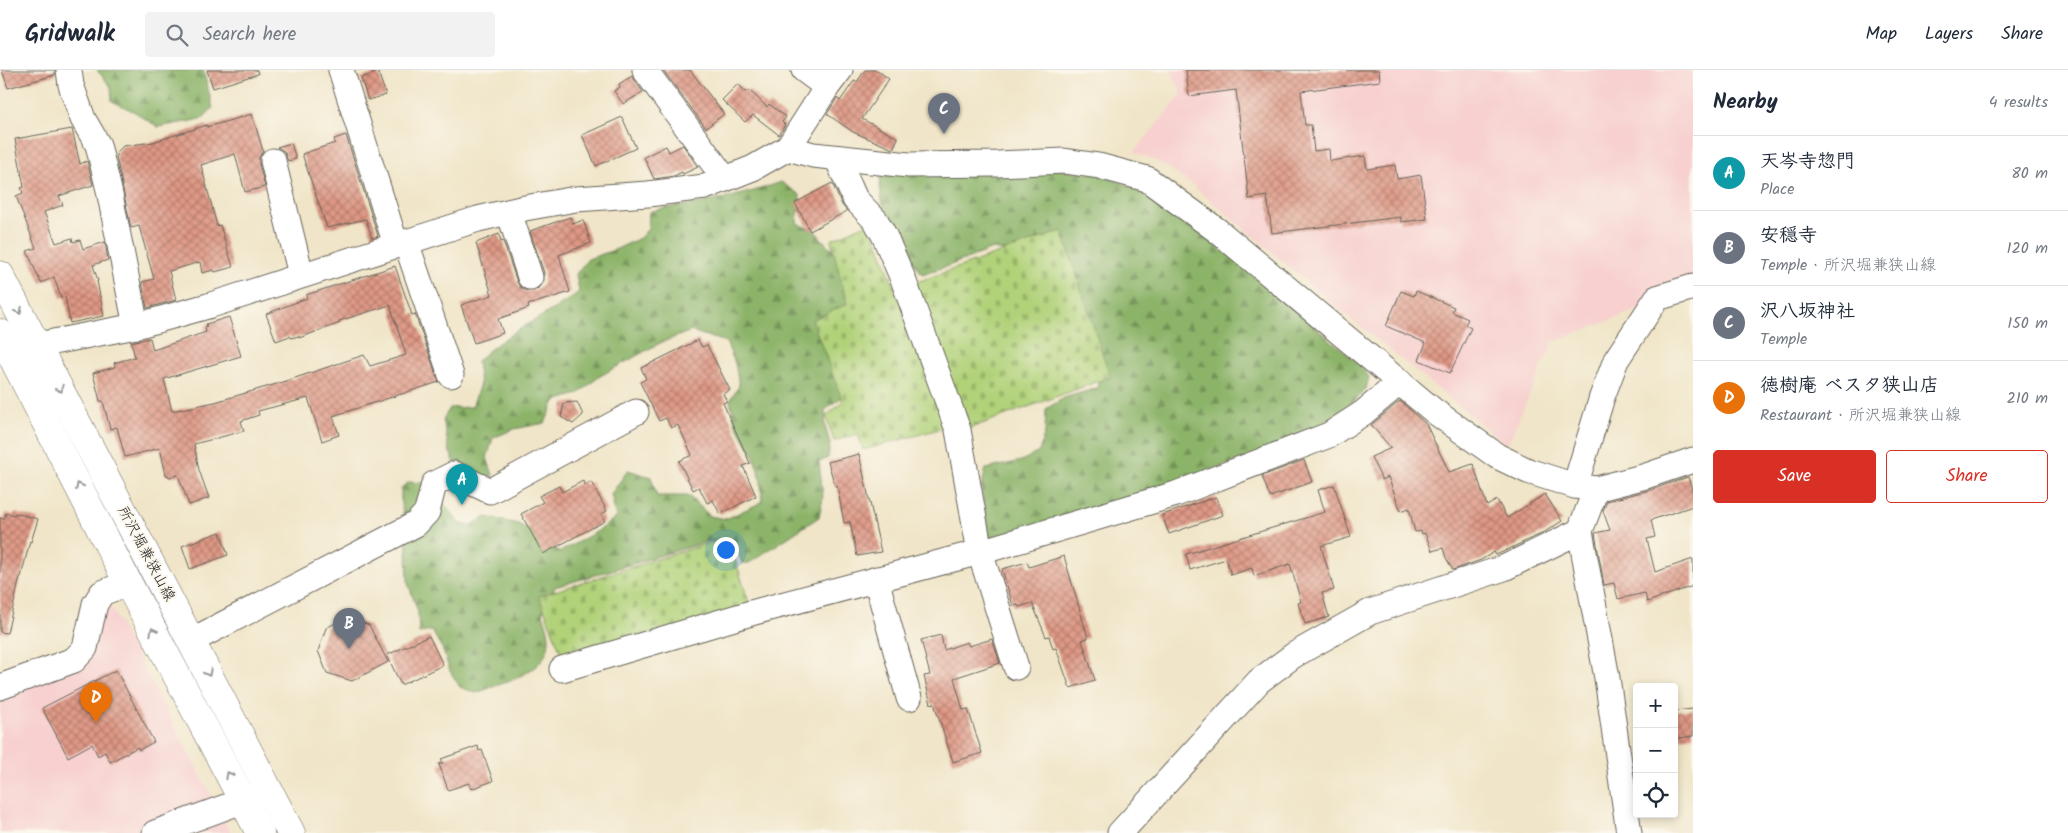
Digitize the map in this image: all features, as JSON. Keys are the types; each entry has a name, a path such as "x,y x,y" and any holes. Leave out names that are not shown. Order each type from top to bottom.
{"main road":[{"name":"所沢堀兼狭山線","path":"0,275 291,833"},
{"name":"所沢堀兼狭山線","path":"3,345 260,833"}],"street":[{"path":"69,70 71,84 84,119 98,145 109,190 136,326"},
{"path":"341,70 401,244 451,375"},
{"path":"645,70 726,179"},
{"path":"3,345 38,346 136,326 208,306 478,219 509,212 576,199 648,194 705,187 753,168 788,148 834,78 804,70"},
{"path":"788,148 813,155 909,165 1064,161 1099,166 1147,179 1218,231 1434,411 1497,456 1528,471 1586,487 1646,476 1693,460"},
{"path":"837,158 855,199 876,221 884,235 903,278 958,430 980,552 1016,667"},
{"path":"273,161 301,275"},
{"path":"509,212 530,277"},
{"path":"1629,833 1607,678 1580,531 1602,397 1616,360 1658,298 1693,287"},
{"path":"562,669 751,613 980,552 1176,494 1329,435 1363,413 1400,382"},
{"path":"192,641 416,524 427,512 434,484 454,474 490,491 636,412"},
{"path":"1120,833 1260,680 1294,655 1370,612 1504,568 1580,531"},
{"path":"876,579 909,698"},
{"path":"0,686 74,660 85,648 96,604 102,593 128,583"},
{"path":"155,833 268,791"}],"shaded area":[{"path":"1171,70 1693,70 1693,281 1637,310 1553,342 1507,445 1339,309 1190,183 1160,163 1134,152 1182,94"},
{"path":"111,607 231,833 0,833 0,697 89,662 99,613"}],"green space":[{"path":"97,70 203,70 213,108 202,119 158,127 135,112 112,101 111,87"},
{"path":"1046,169 1098,174 1130,186 1166,204 1357,362 1369,377 1366,389 1339,417 1309,438 996,541 989,536 981,488 986,469 1021,461 1039,452 1045,432 1046,409 1064,398 1097,388 1102,369 1020,253 992,249 922,274 899,240 886,215 880,188 881,174"},
{"path":"781,182 800,195 797,223 815,231 828,246 844,255 853,276 846,394 825,410 825,426 830,443 828,458 819,462 823,498 819,517 749,563 742,563 733,540 709,541 555,587 542,613 548,632 548,647 543,659 521,676 476,693 460,687 450,671 442,648 432,631 419,633 418,612 408,583 407,549 401,499 401,488 409,482 428,483 459,523 469,526 487,517 518,524 538,535 560,552 598,531 616,517 611,494 628,470 651,477 657,496 689,496 710,516 726,519 762,502 761,481 754,456 735,423 730,400 739,386 735,363 726,342 691,331 660,343 600,376 578,394 555,401 545,423 514,429 493,438 487,458 493,475 477,478 456,465 449,450 443,419 450,408 472,407 480,384 477,361 513,333 579,292 576,274 588,259 617,249 640,238 648,229 649,212 725,198"},
{"path":"870,222 947,427 863,450 858,434 834,441 826,416 843,402 812,320 847,304 831,240"},
{"path":"1062,231 1110,377 965,430 911,284"},
{"path":"728,537 751,609 565,663 539,596"}],"building":[{"path":"2,70 55,70 55,75 8,88"},
{"path":"207,70 257,70 258,74 213,88"},
{"path":"663,70 690,70 724,114 706,128"},
{"path":"865,70 877,70 889,79 862,119 898,138 893,149 853,132 827,114 837,98 840,101 854,81 857,82"},
{"path":"1186,70 1379,70 1380,81 1301,91 1305,125 1311,125 1314,151 1329,149 1330,161 1365,156 1367,169 1395,165 1397,179 1421,175 1427,219 1401,222 1401,217 1272,233 1267,196 1249,199 1236,90 1189,96"},
{"path":"378,72 386,95 368,100 361,78"},
{"path":"632,76 643,92 623,104 614,91 620,87 619,84"},
{"path":"738,84 746,92 749,90 767,107 769,104 786,117 782,122 785,125 779,135 753,115 745,122 722,100"},
{"path":"252,114 263,151 259,157 259,164 265,187 245,192 235,154 201,165 217,226 220,225 233,267 202,273 200,262 169,271 176,300 147,308 142,282 154,279 139,226 131,228 116,156 117,152 123,146 153,142 207,125 207,127"},
{"path":"622,117 636,148 596,166 582,135"},
{"path":"72,129 80,164 87,161 93,185 59,196 63,205 44,212 56,243 72,238 73,242 80,240 83,249 105,242 108,260 93,265 98,281 104,316 70,323 65,296 61,298 54,277 41,283 27,251 36,248 16,196 23,193 21,188 24,187 15,139"},
{"path":"346,135 378,236 372,238 366,219 327,228 302,154 335,143 334,139"},
{"path":"291,143 296,159 288,161 284,151 277,147"},
{"path":"683,145 698,167 683,174 682,172 674,176 654,179 644,157 666,146 669,152"},
{"path":"832,183 842,205 847,211 810,231 795,203"},
{"path":"570,217 573,224 583,220 591,243 559,255 570,292 528,305 529,308 498,319 503,333 474,343 461,305 492,295 476,243 499,234 517,282 521,288 527,291 534,291 541,286 544,280 544,273 530,231"},
{"path":"395,266 412,315 415,314 439,382 333,416 339,435 322,441 308,398 258,411 259,415 241,421 244,431 194,444 199,470 209,498 189,505 178,475 169,477 166,475 160,448 125,457 117,427 110,429 93,373 115,367 114,363 135,357 131,342 150,338 153,350 206,332 206,324 229,317 241,356 164,379 172,411 215,402 364,355 370,366 406,355 390,305 339,321 340,323 299,338 299,336 291,338 290,336 276,341 266,314 307,298 306,295"},
{"path":"1401,291 1414,296 1416,291 1454,307 1452,312 1468,319 1465,325 1471,328 1450,373 1419,360 1426,343 1386,326"},
{"path":"698,340 702,347 707,345 730,390 723,394 727,401 723,403 750,463 743,466 756,496 720,514 713,500 707,503 699,487 693,490 679,461 692,455 678,425 671,428 666,418 659,421 640,382 646,379 641,368"},
{"path":"1400,401 1426,424 1449,472 1473,464 1487,506 1497,500 1507,518 1545,494 1562,521 1543,533 1496,555 1494,552 1481,560 1453,570 1443,548 1432,551 1425,533 1422,534 1421,531 1415,532 1409,508 1401,511 1388,477 1382,480 1371,457 1391,448 1371,425"},
{"path":"577,402 583,415 573,424 561,417 564,403"},
{"path":"859,454 881,552 857,556 850,522 844,523 837,485 835,486 828,462"},
{"path":"1304,460 1312,482 1270,497 1262,476"},
{"path":"1688,477 1693,492 1693,506 1651,520 1655,537 1647,539 1655,572 1693,559 1693,586 1647,602 1645,593 1618,599 1614,583 1604,585 1595,533 1610,530 1603,511 1607,501 1650,490"},
{"path":"583,481 585,485 591,482 607,511 601,514 605,521 543,554 521,514 543,502 539,496 559,486 562,492"},
{"path":"1334,485 1351,537 1321,546 1334,590 1322,593 1329,617 1305,624 1298,603 1301,602 1290,564 1254,576 1252,568 1231,575 1226,559 1190,570 1186,554 1325,512 1318,490"},
{"path":"1216,497 1223,515 1169,534 1162,515"},
{"path":"6,513 14,515 15,513 38,519 20,577 7,633 0,632 0,518 4,519"},
{"path":"220,532 228,555 190,569 182,546"},
{"path":"1064,556 1088,638 1082,640 1095,680 1070,688 1056,648 1053,649 1049,636 1046,637 1032,603 1019,607 1018,605 1013,606 1002,569 1027,562 1029,567"},
{"path":"347,617 369,625 388,662 352,681 327,673 318,651 326,628"},
{"path":"941,635 944,650 967,642 969,646 992,639 1000,663 954,678 963,710 968,709 982,753 953,762 934,703 931,704 924,676 930,675 921,640"},
{"path":"429,636 443,665 401,685 387,655"},
{"path":"116,670 154,742 139,750 138,747 110,762 105,752 98,756 92,744 68,757 42,708"},
{"path":"1693,709 1693,736 1678,738 1678,711"},
{"path":"478,746 479,751 482,750 493,781 471,789 469,783 448,790 439,764 443,763 441,759"}],"place":[{"name":"沢八坂神社","path":"944,134"},
{"name":"天岑寺惣門","path":"462,505"},
{"name":"安穏寺","path":"349,649"},
{"name":"徳樹庵 ベスタ狭山店","path":"96,723"}]}
